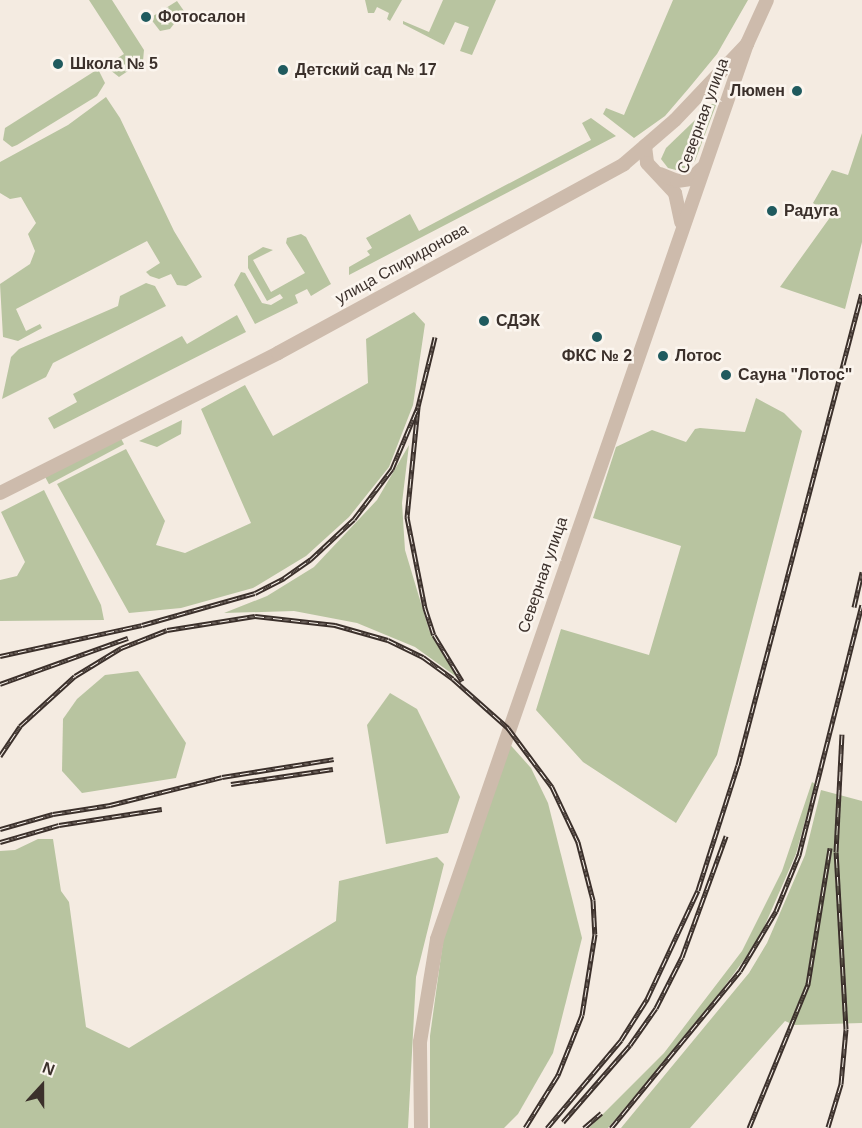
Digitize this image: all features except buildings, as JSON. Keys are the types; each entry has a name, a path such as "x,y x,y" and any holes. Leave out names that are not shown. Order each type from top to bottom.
{"street":[{"name":"улица Спиридонова","path":"0,493 267,359 628,162 747,44 767,0"},
{"name":"Северная улица","path":"421,1128 420,1042 437,939 681,227 747,44"},
{"path":"645,146 647,162 675,193 681,212 681,227"},
{"path":"628,162 677,181 691,179 702,169"}],"green space":[{"path":"89,0 112,0 144,50 143,61 119,77 105,66 124,54"},
{"path":"365,0 402,0 390,21 387,19 389,13 377,7 374,13 368,13"},
{"path":"443,0 496,0 472,55 460,51 469,27 455,22 444,45 403,24 403,21 429,32"},
{"path":"673,0 748,0 717,54 689,88 665,116 634,138 603,114 606,108 624,115"},
{"path":"177,1 184,11 170,29 160,31 150,18"},
{"path":"98,69 105,83 97,96 17,145 12,147 3,140 5,128"},
{"path":"106,97 120,118 174,231 202,277 186,286 177,285 171,274 159,279 150,276 146,272 160,263 147,241 16,309 26,331 40,324 42,328 18,341 3,337 0,284 30,264 35,251 28,234 36,223 21,197 10,199 0,193 0,162 68,125"},
{"path":"719,97 695,161 680,171 668,168 661,159 666,148"},
{"path":"591,118 616,136 349,275 349,267 370,255 367,251 372,248 366,238 410,214 419,231 591,140 582,123"},
{"path":"862,133 862,242 845,309 780,287 831,216 813,203 832,170 848,175"},
{"path":"301,234 306,237 331,284 311,296 307,289 295,295 298,303 255,324 234,285 241,272 245,273 262,303 271,305 283,298 280,294 267,301 248,268 248,256 263,247 273,250 253,260 271,292 305,273 286,243 287,238"},
{"path":"146,283 155,286 166,306 53,363 46,377 2,399 11,357 19,349 118,306 120,296"},
{"path":"414,312 425,324 413,405 389,467 349,517 306,556 253,588 181,608 129,613 57,484 126,449 165,521 156,545 185,553 251,523 201,409 245,385 273,436 368,383 366,339"},
{"path":"237,315 246,332 54,429 48,418 77,402 73,394 182,336 187,344"},
{"path":"756,398 784,413 802,431 717,755 676,823 583,762 536,710 561,629 649,655 681,546 593,518 616,447 652,430 686,442 695,429 700,428 745,432"},
{"path":"182,420 181,434 157,447 139,441"},
{"path":"117,431 124,444 49,484 42,471"},
{"path":"409,445 402,503 405,550 429,630 458,678 415,647 357,623 294,611 224,613 267,596 314,567 377,500"},
{"path":"44,490 101,605 104,620 0,621 0,580 17,576 25,562 1,512"},
{"path":"138,671 186,743 176,778 82,793 62,771 63,719 77,699 105,675"},
{"path":"390,693 417,709 460,797 448,833 386,844 367,725"},
{"path":"507,741 531,768 548,803 582,938 553,1053 518,1114 504,1128 430,1128 430,1036 444,934"},
{"path":"812,782 815,784 796,854 758,941 704,1014 608,1128 589,1128 664,1053 742,951 782,871"},
{"path":"821,790 862,801 862,1023 794,1025 785,1021 690,1128 621,1128 749,973 767,943 805,855"},
{"path":"38,839 53,839 61,891 69,902 86,1027 129,1048 336,921 339,881 437,857 444,864 416,977 408,1128 0,1128 0,851 15,850"}],"railway":[{"path":"547,1128 621,1040 647,999 698,890 738,765 862,294"},
{"path":"435,337 418,407 407,517 425,608 434,635 462,681"},
{"path":"0,656 142,625 255,593 284,578 310,560 354,519 392,469 418,407"},
{"path":"854,607 862,572"},
{"path":"611,1128 740,971 776,911 799,855 862,605"},
{"path":"0,756 20,726 75,676 121,648 167,630 255,616 335,625 388,640 423,657 453,679 508,728 552,787 578,842 593,900 595,934 582,1015 558,1075 525,1128"},
{"path":"0,684 128,638"},
{"path":"828,1127 841,1084 846,1029 836,852 842,734"},
{"path":"0,829 53,814 110,805 222,777 334,759"},
{"path":"231,784 333,769"},
{"path":"0,842 59,825 162,809"},
{"path":"563,1122 630,1045 656,1008 682,957 726,836"},
{"path":"749,1128 808,984 830,848"},
{"path":"584,1128 601,1113"}],"place":[{"name":"Фотосалон","path":"146,17"},
{"name":"Школа № 5","path":"58,64"},
{"name":"Детский сад № 17","path":"283,70"},
{"name":"Люмен","path":"797,91"},
{"name":"Радуга","path":"772,211"},
{"name":"СДЭК","path":"484,321"},
{"name":"ФКС № 2","path":"597,337"},
{"name":"Лотос","path":"663,356"},
{"name":"Сауна \"Лотос\"","path":"726,375"}]}
